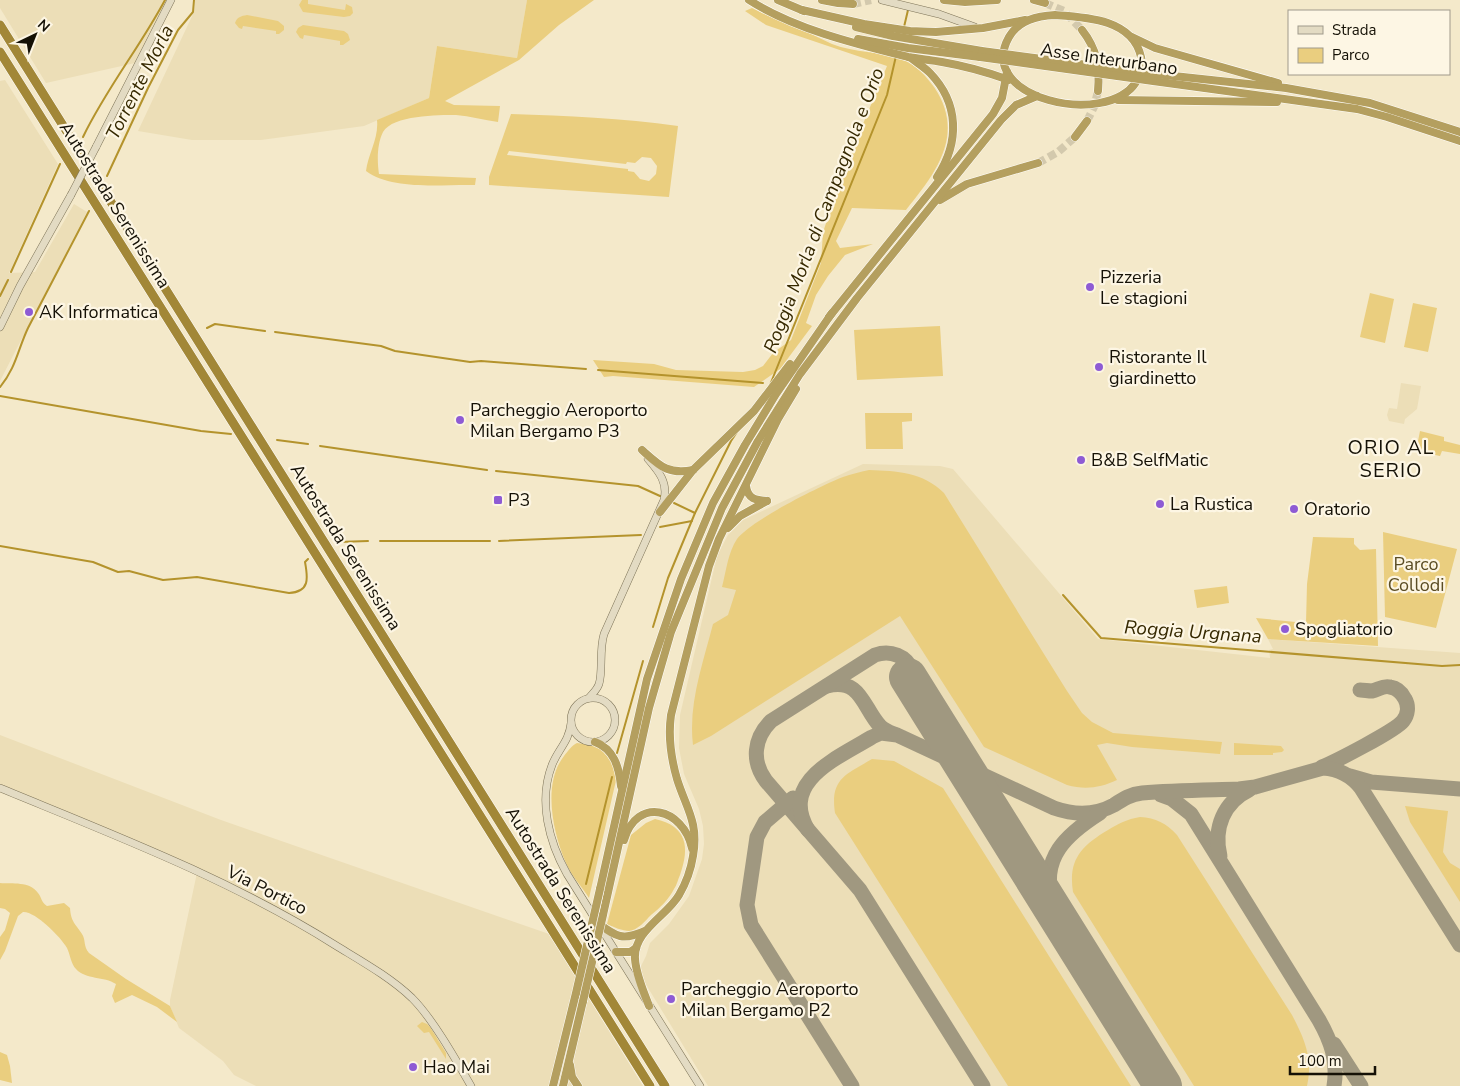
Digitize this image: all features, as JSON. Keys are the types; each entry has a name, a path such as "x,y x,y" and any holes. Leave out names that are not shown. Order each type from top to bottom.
{"highway":[{"path":"750,0 768,11 840,39 888,48"},
{"path":"756,0 826,30 907,54 1007,76 1027,92 1057,102 1093,105 1114,100 1139,99 1269,101 1350,112 1357,109"},
{"name":"Asse Interurbano","path":"778,0 852,26 910,35 981,54 1154,77 1357,109 1387,117 1460,142"},
{"path":"822,0 853,4"},
{"path":"944,0 965,2 997,0"},
{"path":"1034,0 1045,3"},
{"path":"910,35 983,28 1045,16 1075,16 1110,24 1155,48 1273,82 1302,87 1307,92"},
{"path":"660,512 693,470 754,411 802,348 993,114 1002,98 1007,76 1004,58 1006,45 1015,29 1027,20"},
{"name":"Autostrada Serenissima","path":"0,25 665,1086"},
{"path":"1082,30 1091,42 1097,58 1098,91"},
{"path":"1114,100 1127,93 1140,76 1142,67 1138,47 1130,36"},
{"name":"Autostrada Serenissima","path":"0,52 650,1086"},
{"path":"897,233 910,211 945,164 949,155 953,130 950,107 940,85 927,70 907,54"},
{"name":"Asse Interurbano","path":"907,54 981,54"},
{"name":"Asse Interurbano","path":"1154,77 1307,92 1370,103 1460,132"},
{"path":"563,1086 608,896 649,708 671,632 722,508 758,441 821,345 1010,110 1022,102 1037,96"},
{"path":"1075,137 1088,121"},
{"path":"927,211 943,197 967,184 1038,163"},
{"path":"553,1086 647,679 681,579 713,504 759,420 832,313"},
{"path":"598,923 611,934 622,937 630,937 646,930 666,912 679,895 691,868 695,836 693,819 671,756 669,726 671,714 709,566 719,539 778,419 821,345"},
{"path":"642,450 664,468 682,472 693,470"},
{"path":"719,539 733,522 766,500 751,498 746,486"},
{"path":"595,742 614,756 622,792"},
{"path":"614,868 630,825 635,820 651,812 662,813 680,822 687,831 694,854"},
{"path":"646,930 636,948 635,959 636,968 649,1006"},
{"path":"616,952 630,952 636,948"},
{"path":"569,1059 570,1071 578,1086"}],"main road":[{"path":"0,327 20,286 71,195 171,0"},
{"path":"882,0 928,11 971,26 983,28"},
{"path":"589,698 599,684 601,647 606,627 646,538 660,512 665,496 664,480 642,450"},
{"path":"562,750 571,743 584,740 595,742 602,740 611,733 615,723 612,708 604,701 589,698 581,701 571,714 570,734 553,763 547,782 548,829 559,860 700,1086"},
{"path":"571,723 575,733 584,740"},
{"name":"Via Portico","path":"0,788 179,862 298,922 393,982 411,997 426,1014 470,1086"}],"shaded area":[{"path":"0,0 168,0 135,63 46,83 0,8"},
{"path":"195,0 527,0 517,58 437,46 429,98 364,126 261,140 192,140 138,131 194,12"},
{"path":"5,80 58,164 9,273 35,272 74,204 87,212 0,381 0,81"},
{"path":"1401,383 1421,386 1417,409 1405,419 1404,424 1389,421 1387,415 1389,408 1397,409"},
{"path":"863,464 940,466 953,469 1098,639 1270,658 1269,650 1273,649 1268,639 1460,653 1460,1086 708,1086 645,983 641,966 650,943 669,924 689,896 702,859 704,844 703,826 699,809 684,774 679,748 680,715 717,556 728,535 743,520"},
{"path":"0,735 221,820 549,934 643,1086 256,1086 234,1075 223,1061 179,1028 170,1006 198,868 0,784"}],"green space":[{"path":"302,0 308,0 308,4 345,10 346,4 352,7 353,13 350,16 344,17 303,12 299,5"},
{"path":"527,0 594,0 559,25 519,60 445,101 454,105 500,106 498,122 456,115 416,117 388,126 383,132 380,142 379,174 476,178 475,185 404,184 377,177 366,171 375,140 377,120 429,98 437,46 517,58"},
{"path":"752,8 832,44 894,57 916,68 934,87 943,104 947,121 947,137 943,152 928,182 906,210 852,208 836,241 840,248 873,244 845,255 816,295 806,323 812,326 780,369 754,387 613,376 604,377 593,360 654,364 676,370 743,372 755,370 763,366 773,353 791,340 821,263 823,232 833,203 887,66 766,25 745,11"},
{"path":"247,15 278,21 284,26 284,30 276,34 276,31 243,26 242,29 239,28 235,23 236,21 240,17"},
{"path":"303,25 344,31 348,34 350,40 340,45 340,41 304,35 303,39 296,32"},
{"path":"511,114 615,119 678,126 669,197 489,185 489,177","holes":["509,151 626,164 627,162 635,163 642,157 651,158 657,166 656,174 649,181 640,179 634,172 628,171 628,169 507,155"]},
{"path":"1370,293 1394,299 1385,343 1360,337"},
{"path":"1413,303 1437,308 1428,352 1404,347"},
{"path":"940,326 943,376 857,380 854,330"},
{"path":"865,413 912,413 912,421 902,422 903,449 866,449"},
{"path":"1420,431 1444,437 1444,441 1460,445 1460,454 1442,451 1440,456 1416,451"},
{"path":"869,470 909,474 927,481 944,493 1067,691 1082,713 1092,722 1113,733 1222,742 1220,754 1132,747 1107,743 1097,745 1117,780 1105,785 1092,787 1067,785 984,747 900,616 711,736 693,745 694,699 713,624 728,615 736,590 722,587 729,556 737,539 756,523 803,496 843,477"},
{"name":"Parco Collodi","path":"1383,532 1457,549 1436,628 1385,617"},
{"path":"1313,537 1354,538 1354,544 1360,550 1376,549 1378,646 1268,639 1256,618 1306,623 1307,584"},
{"path":"1227,586 1229,603 1197,608 1194,590"},
{"path":"577,743 598,746 611,757 617,776 589,898 566,863 561,851 552,809 553,780 557,767 573,745"},
{"path":"1234,743 1281,746 1284,750 1273,753 1273,755 1234,755"},
{"path":"872,759 894,761 943,788 1131,1086 1008,1086 835,813 834,802 837,785 847,774"},
{"path":"1405,806 1448,811 1443,852 1450,863 1460,869 1460,902 1410,822"},
{"path":"1140,817 1160,822 1177,835 1292,1015 1307,1049 1309,1076 1307,1086 1194,1086 1073,892 1072,881 1075,863 1078,855 1084,848 1115,826 1127,820"},
{"path":"655,819 666,822 680,832 685,847 685,855 680,875 667,900 641,925 629,931 618,929 607,924 631,835 646,823"},
{"path":"0,883 26,885 35,889 47,906 64,903 70,908 72,919 83,936 89,953 170,1006 177,1022 157,1007 132,995 115,1003 112,996 116,984 80,972 74,967 67,948 59,938 41,920 28,913 23,912 18,916 0,960 0,937 5,930 10,913 0,908"},
{"path":"422,1022 430,1027 446,1053 446,1059 429,1032 424,1033 417,1026"},
{"path":"0,1052 7,1055 12,1083 0,1080"}],"waterway":[{"path":"83,137 102,102 165,0"},
{"name":"Torrente Morla","path":"107,176 148,88 178,30 193,12 194,0"},
{"name":"Roggia Morla di Campagnola e Orio","path":"904,27 908,10"},
{"name":"Roggia Morla di Campagnola e Orio","path":"770,385 887,95 896,56"},
{"path":"11,272 60,164"},
{"name":"Torrente Morla","path":"0,387 10,373 28,328 89,211"},
{"path":"0,296 8,280"},
{"path":"207,328 215,324 265,331"},
{"path":"275,332 381,346 395,351 470,362 481,361 586,369"},
{"path":"598,370 763,383"},
{"path":"0,396 201,431 231,434"},
{"name":"Roggia Morla di Campagnola e Orio","path":"653,627 668,578 695,513 737,432"},
{"path":"277,440 308,444"},
{"path":"320,446 487,470"},
{"path":"496,471 638,486 660,496"},
{"path":"674,503 695,513"},
{"path":"660,527 692,521"},
{"path":"499,541 641,535"},
{"path":"338,542 368,541"},
{"path":"380,541 490,541"},
{"path":"0,546 93,562 118,572 129,571 163,580 197,577 289,593 296,592 304,587 307,579 305,562 308,559"},
{"name":"Roggia Urgnana","path":"1063,595 1101,638 1442,666 1460,665"},
{"path":"617,753 643,661"},
{"path":"586,884 612,777"}],"taxiway":[{"path":"945,733 917,688 913,672 907,661 897,655 886,653 875,655 771,721 761,735 756,750 758,766 766,781 860,890 983,1086"},
{"path":"827,686 838,684 854,690 880,726 894,734"},
{"path":"1322,767 1389,732 1398,726 1406,716 1406,702 1397,690 1387,687 1372,691 1360,690"},
{"path":"808,830 801,813 801,798 807,785 816,773 829,763 881,733 897,735 1054,808 1076,813 1092,813 1106,809 1127,797 1138,794 1255,787 1323,768 1329,769 1349,776 1361,788 1460,945"},
{"path":"960,768 972,779 1001,825"},
{"path":"1350,776 1371,782 1460,789"},
{"path":"1220,856 1218,836 1222,817 1233,801 1249,790"},
{"path":"1161,795 1172,799 1191,814 1319,1020 1327,1036 1334,1060 1334,1086"},
{"path":"793,798 765,822 757,837 747,905 751,925 852,1086"},
{"path":"1063,928 1053,902 1050,886 1050,872 1053,860 1067,839 1100,813"},
{"path":"1334,1044 1361,1086"}],"runway":[{"path":"908,677 1163,1086"}],"tunnel":[{"path":"853,4 871,0"},
{"path":"1045,3 1064,11 1082,30"},
{"path":"1087,121 1094,107 1098,91"},
{"path":"1038,163 1058,152 1075,137"}],"place":[{"name":"Pizzeria Le stagioni","path":"1090,287"},
{"name":"AK Informatica","path":"29,312"},
{"name":"Ristorante Il giardinetto","path":"1099,367"},
{"name":"Parcheggio Aeroporto Milan Bergamo P3","path":"460,420"},
{"name":"B&B SelfMatic","path":"1081,460"},
{"name":"P3","path":"498,500"},
{"name":"La Rustica","path":"1160,504"},
{"name":"Oratorio","path":"1294,509"},
{"name":"Spogliatorio","path":"1285,629"},
{"name":"Parcheggio Aeroporto Milan Bergamo P2","path":"671,999"},
{"name":"Hao Mai","path":"413,1067"}],"district":[{"name":"ORIO AL SERIO","path":"1391,458"}]}
